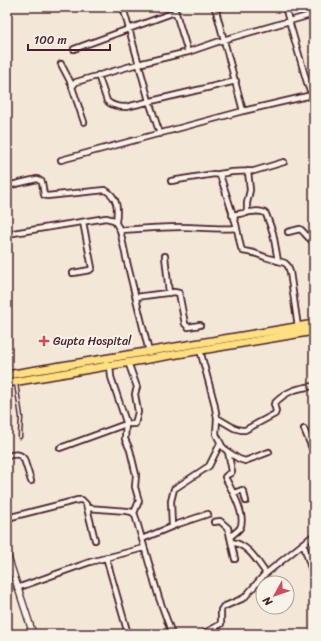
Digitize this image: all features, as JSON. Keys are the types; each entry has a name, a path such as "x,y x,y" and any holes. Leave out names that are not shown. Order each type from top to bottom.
{"highway":[{"path":"7,375 314,324"},
{"path":"7,383 314,331"}],"street":[{"path":"123,7 138,64 160,134"},
{"path":"221,7 215,8 244,111"},
{"path":"61,160 244,111 313,97 285,7"},
{"path":"74,48 174,10 188,52"},
{"path":"72,85 76,82 98,75 188,52 314,14"},
{"path":"61,64 72,85 84,122"},
{"path":"98,75 106,99 110,104 120,107 126,107 236,81"},
{"path":"171,181 232,172 254,171 284,162"},
{"path":"247,213 247,203 250,190 248,171"},
{"path":"219,174 221,176 242,250 287,264 298,327"},
{"path":"7,186 37,179 42,182 44,195 47,196 105,190 112,194 117,206 116,222 120,230 149,352"},
{"path":"232,215 260,211 264,212 266,214 274,240 278,261"},
{"path":"7,234 106,218 116,222"},
{"path":"73,273 90,270 92,268 83,222"},
{"path":"120,230 178,227 223,230 236,228"},
{"path":"288,232 300,230 314,241"},
{"path":"165,256 169,293"},
{"path":"136,297 178,292 180,294 185,324 188,327 200,325"},
{"path":"200,350 212,391 217,418 216,434 220,444 228,452 245,461 269,452"},
{"path":"60,448 126,424 135,424 138,412 135,394 137,387 128,362"},
{"path":"110,365 111,377 126,424 125,439 130,450 136,476 135,487 139,502 134,513 159,598 172,634"},
{"path":"217,418 237,430 245,430 275,414 276,411 274,404 290,391 298,388 314,386"},
{"path":"304,429 314,454"},
{"path":"172,527 171,500 173,492 178,486 209,466 220,444"},
{"path":"228,452 232,471 225,477 234,493 242,522 231,539"},
{"path":"7,456 16,454 22,456 31,482"},
{"path":"234,493 242,490 246,501"},
{"path":"7,518 80,500 84,502 95,540"},
{"path":"86,508 127,511 134,513"},
{"path":"142,539 208,514"},
{"path":"214,522 223,522 228,528 235,559"},
{"path":"203,634 221,624 222,608 244,598 266,573 314,534"},
{"path":"231,539 245,546 266,573"},
{"path":"303,543 314,577"},
{"path":"17,588 106,557 144,548"},
{"path":"7,554 33,634"},
{"path":"106,557 128,634"}],"lane":[{"path":"16,381 22,421 20,437"}],"place":[{"name":"Gupta Hospital","path":"44,341"}]}
